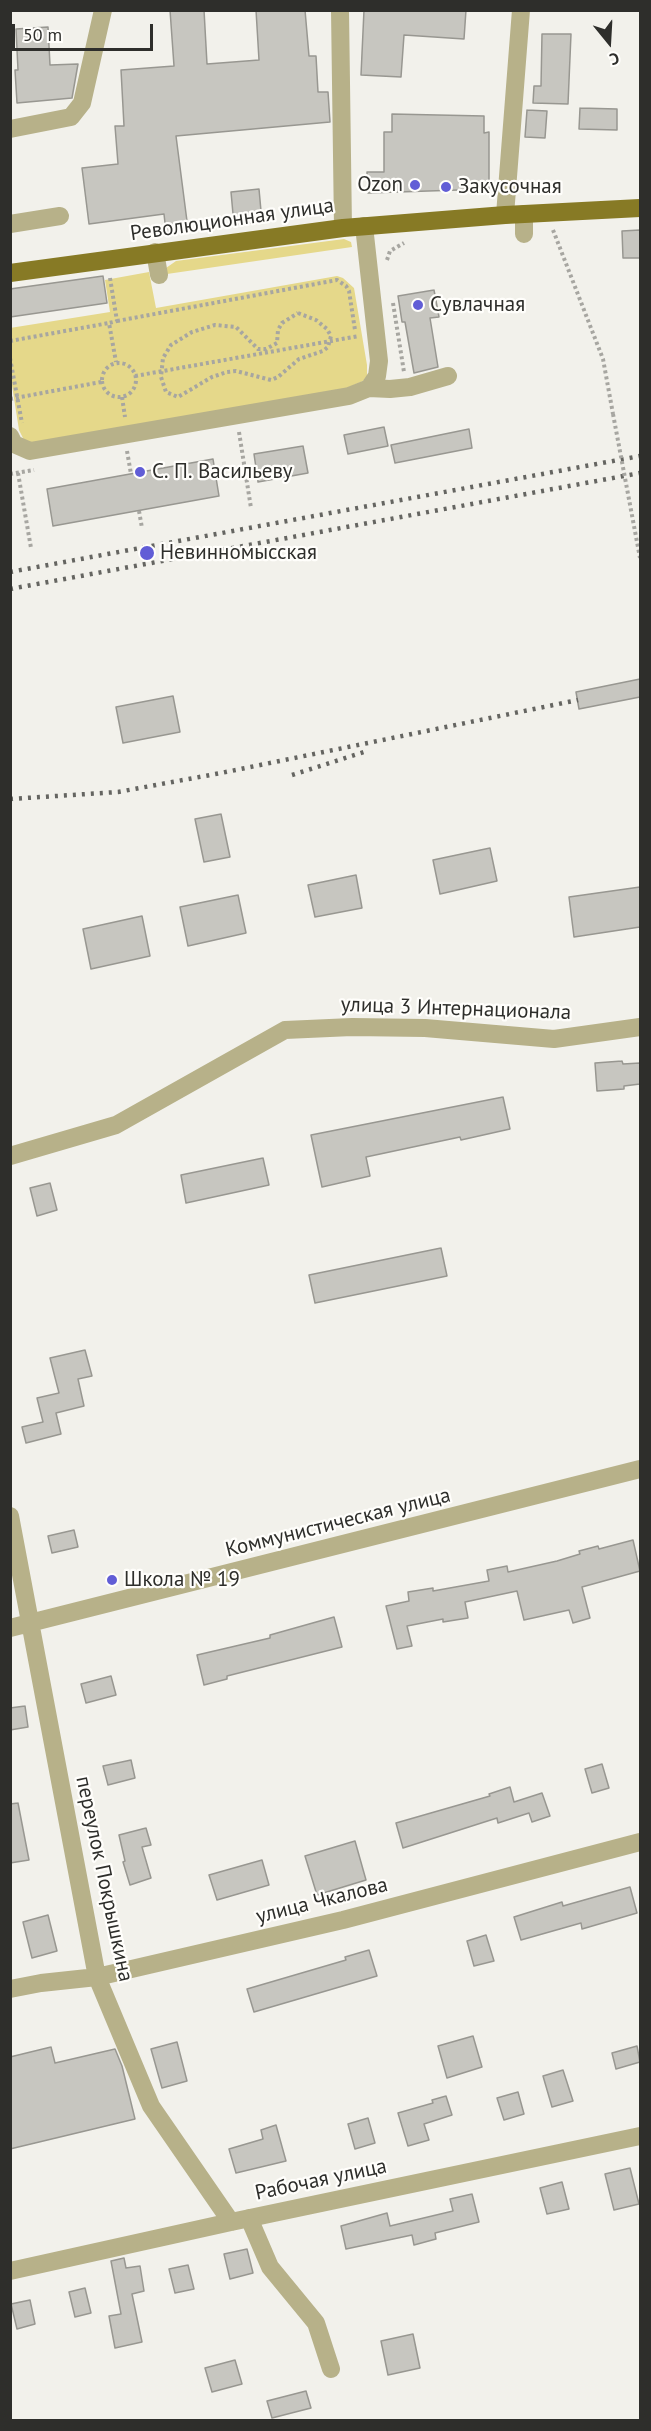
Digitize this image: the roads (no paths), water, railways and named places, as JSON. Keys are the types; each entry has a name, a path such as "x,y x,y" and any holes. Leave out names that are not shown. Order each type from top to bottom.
{"main road":[{"name":"Революционная улица","path":"10,273 343,228 505,215 640,208"}],"street":[{"path":"10,129 71,117 82,103 103,10"},
{"path":"340,10 343,228"},
{"path":"505,215 521,10"},
{"path":"524,214 524,234"},
{"path":"10,224 60,216"},
{"path":"364,226 361,264 376,333 379,361 377,376 369,388"},
{"path":"155,252 159,275"},
{"path":"16,430 14,444 22,450 30,451 349,396 369,388 410,387 448,375"},
{"name":"улица 3 Интернационала","path":"10,1156 116,1125 285,1030 352,1027 425,1028 554,1039 640,1027"},
{"name":"Коммунистическая улица","path":"10,1628 640,1469"},
{"name":"переулок Покрышкина","path":"10,1516 97,1977 151,2106 240,2220 270,2267 316,2323 331,2369"},
{"name":"улица Чкалова","path":"10,1989 40,1983 97,1977 343,1920 640,1842"},
{"name":"Рабочая улица","path":"10,2271 640,2136"}],"railway":[{"path":"10,572 640,456"},
{"path":"10,589 640,473"},
{"path":"10,799 118,792 578,700"},
{"path":"292,775 367,751"}],"place":[{"name":"Ozon","path":"415,185"},
{"name":"Закусочная","path":"446,187"},
{"name":"Сувлачная","path":"418,305"},
{"name":"С. П. Васильеву","path":"140,472"},
{"name":"Невинномысская","path":"147,553"},
{"name":"Школа № 19","path":"112,1580"}]}
